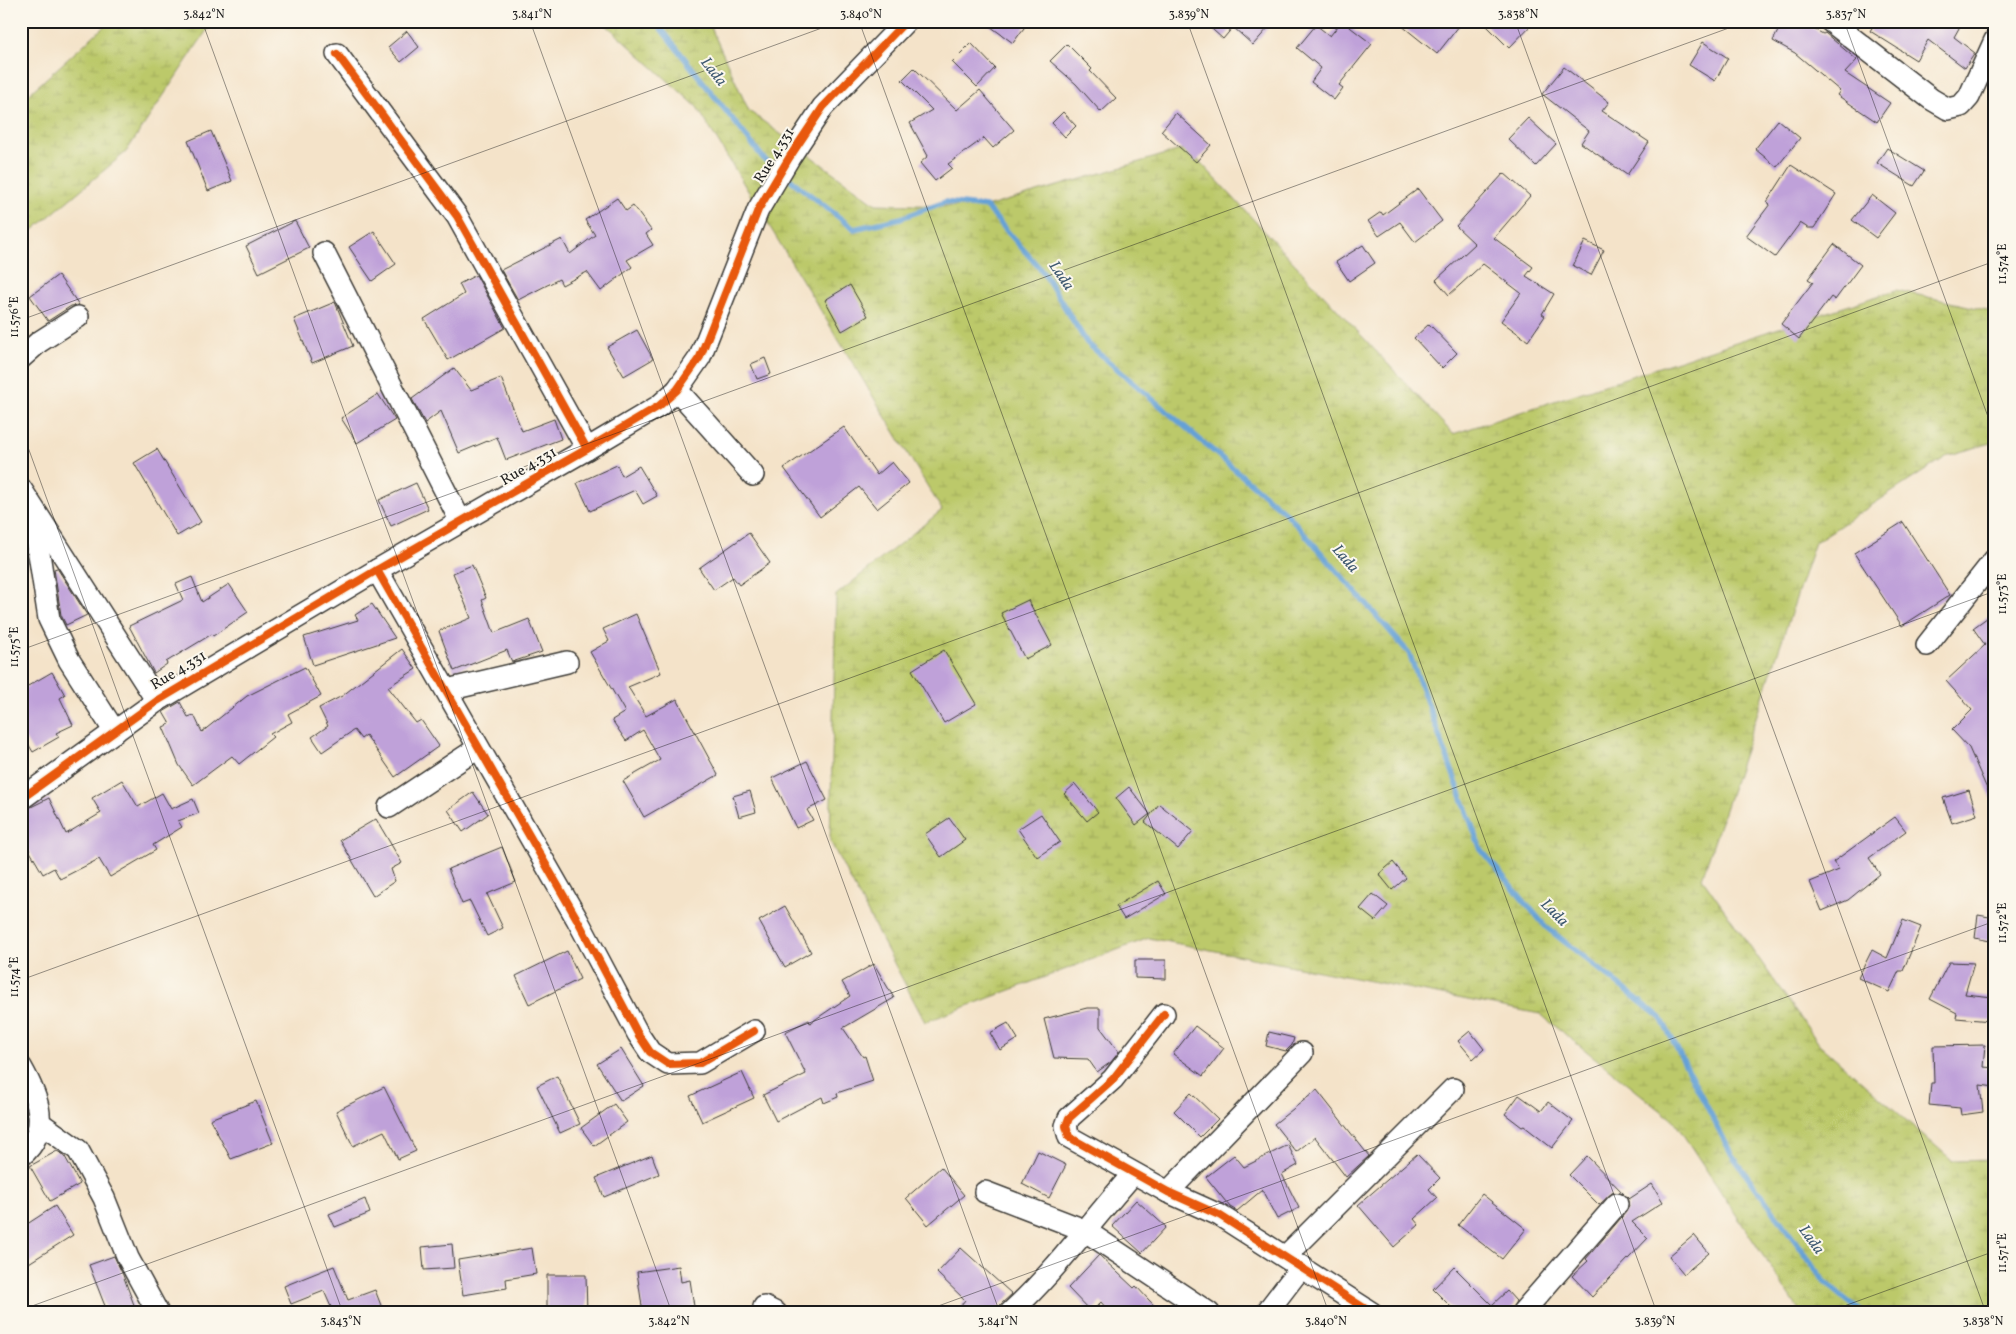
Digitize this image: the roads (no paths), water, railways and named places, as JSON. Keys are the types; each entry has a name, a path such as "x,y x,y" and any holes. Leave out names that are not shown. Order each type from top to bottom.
{"street":[{"path":"1830,21 1931,99 1948,109 1961,106 1969,97 1995,40"},
{"name":"Rue 4.331","path":"21,799 156,701 659,406 677,390 700,357 758,210 789,158 823,106 901,23"},
{"path":"337,54 457,216 587,449"},
{"path":"324,253 460,522"},
{"path":"21,358 39,342 78,316"},
{"path":"677,390 753,475"},
{"path":"26,498 156,701"},
{"path":"26,498 49,619 69,660 115,732"},
{"path":"1927,646 1995,559"},
{"path":"377,570 578,919 650,1052 668,1064 700,1063 754,1031"},
{"path":"447,690 568,662"},
{"path":"389,807 478,748"},
{"path":"1164,1014 1113,1079 1069,1118 1066,1126 1069,1137 1133,1174 1219,1215 1294,1261 1372,1313"},
{"path":"1168,1192 1302,1053"},
{"path":"21,1067 36,1093 40,1123 31,1148 21,1156"},
{"path":"1266,1313 1294,1261 1454,1089"},
{"path":"40,1123 78,1150 104,1198 128,1258 158,1313"},
{"path":"1010,1313 1043,1282 1084,1230 1133,1174"},
{"path":"985,1192 1084,1230 1209,1313"},
{"path":"1522,1313 1617,1204"}],"waterway":[{"name":"Lada","path":"655,21 764,159 854,229 901,218 945,202 986,207 1043,272 1087,343 1289,516 1409,653 1481,850 1546,927 1661,1018 1732,1155 1825,1282 1862,1313"}]}
